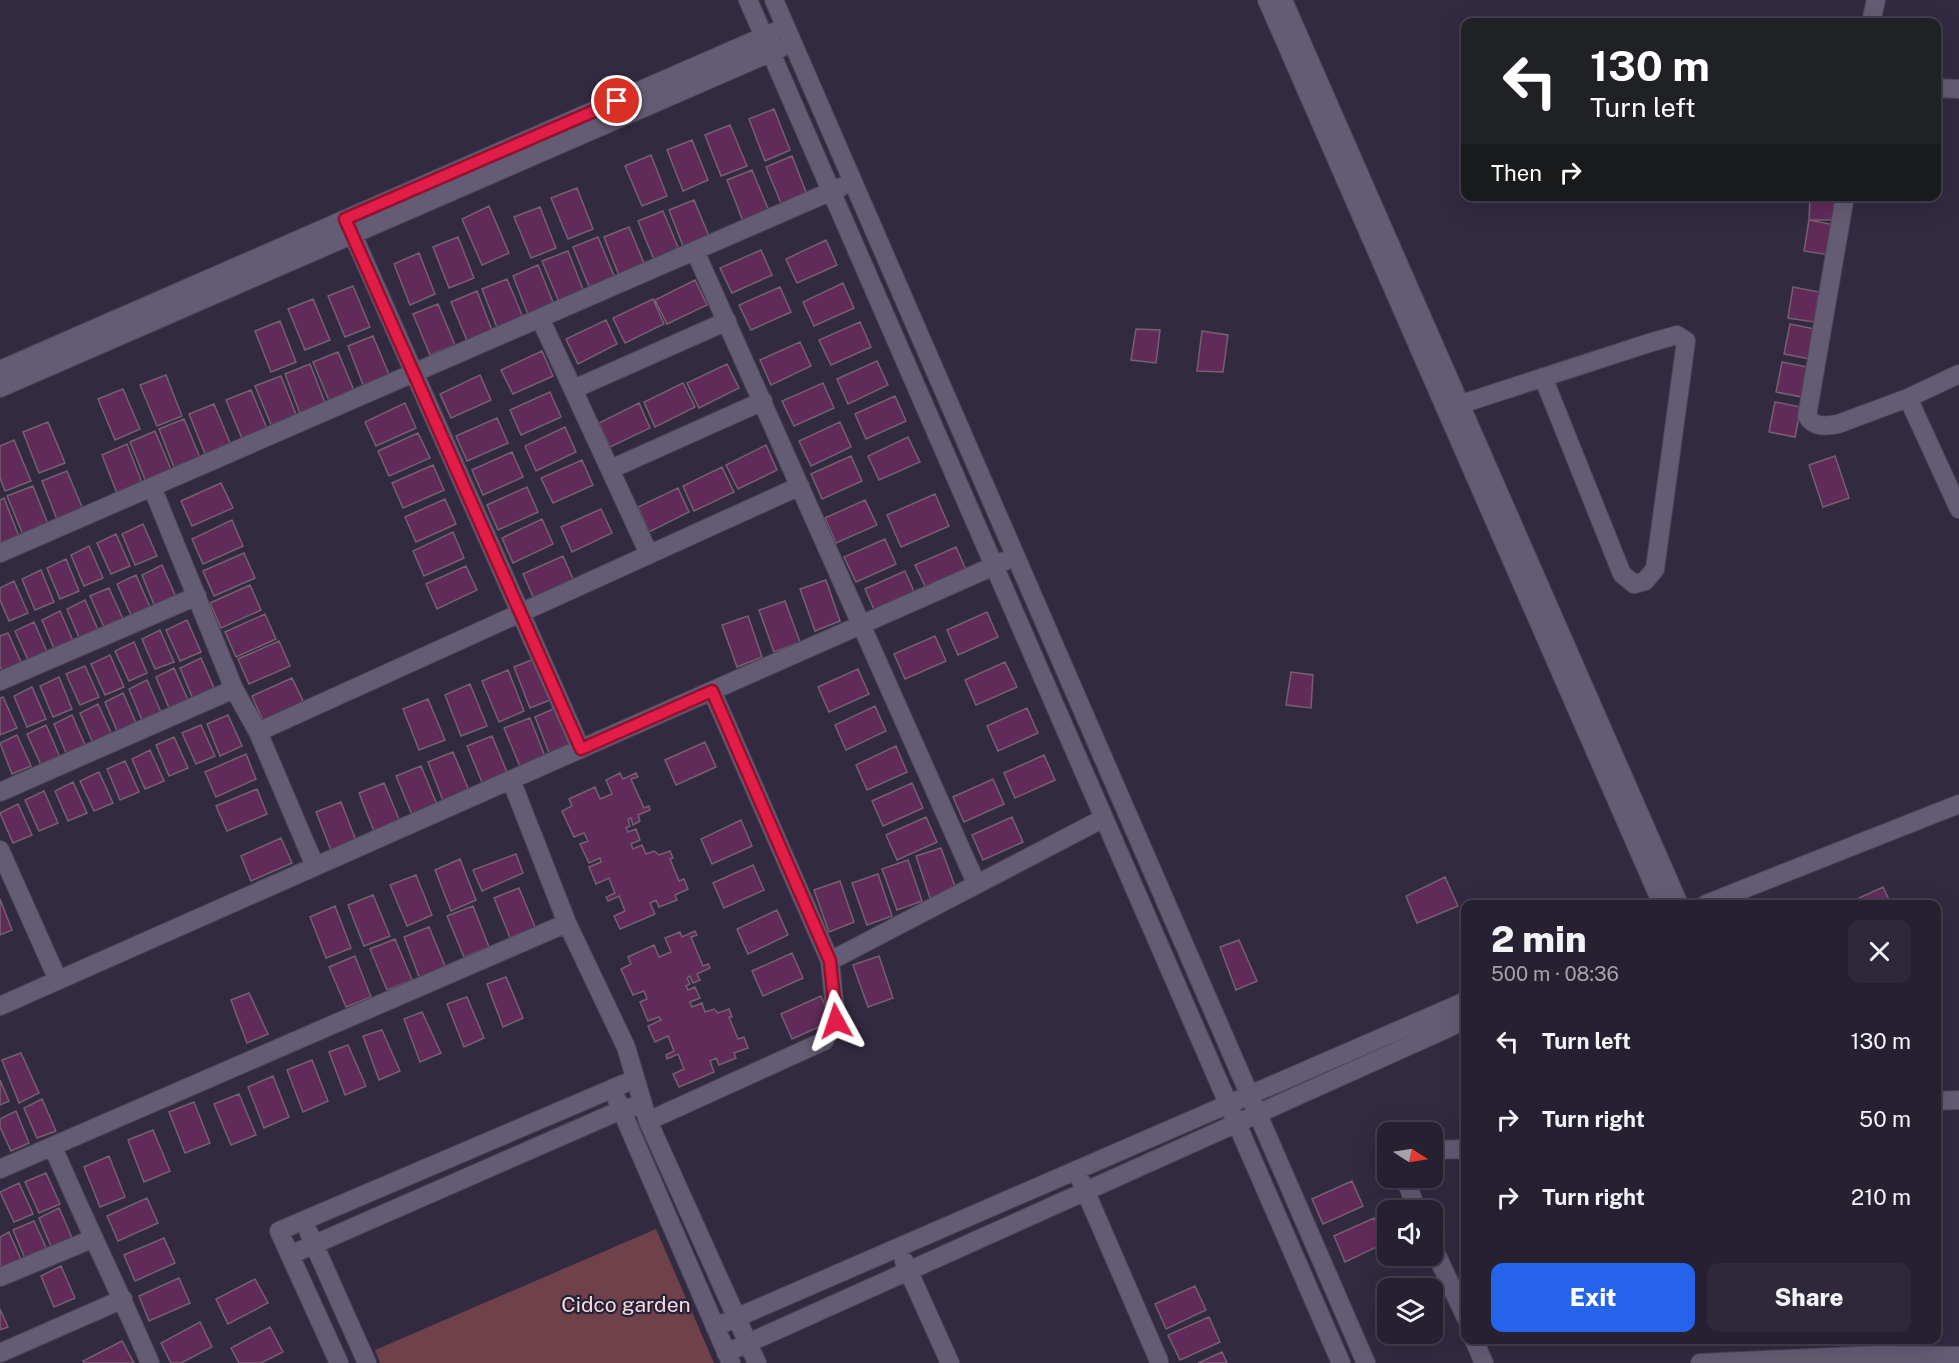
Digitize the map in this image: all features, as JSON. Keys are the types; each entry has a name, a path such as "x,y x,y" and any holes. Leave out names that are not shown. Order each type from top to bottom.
{"street":[{"path":"748,0 1341,1363"},
{"path":"774,0 1366,1363"},
{"path":"1267,0 1677,900"},
{"path":"1283,0 1660,900"},
{"path":"1872,18 1876,0"},
{"path":"0,370 349,227 790,35"},
{"path":"1941,88 1959,89"},
{"path":"0,553 854,181"},
{"path":"1844,201 1807,416 1815,424 1826,426 1908,398 1959,374"},
{"path":"349,227 581,749"},
{"path":"0,388 349,227"},
{"path":"695,250 976,883"},
{"path":"540,318 649,554"},
{"path":"574,389 727,321"},
{"path":"1452,407 1543,377 1677,335 1686,341 1655,569 1645,580 1634,584 1622,574 1543,377"},
{"path":"1908,398 1959,508"},
{"path":"611,469 763,401"},
{"path":"258,732 800,486"},
{"path":"152,487 234,689 258,732 315,866"},
{"path":"0,1006 1016,556"},
{"path":"0,681 197,596"},
{"path":"0,792 234,689"},
{"path":"290,1255 621,1110 646,1112 824,1041 836,1021 830,961 712,691"},
{"path":"511,780 567,923 626,1047 646,1112 757,1363"},
{"path":"1716,900 1959,804"},
{"path":"830,961 1104,818"},
{"path":"1,856 58,980"},
{"path":"1142,906 1164,897"},
{"path":"0,1170 567,923"},
{"path":"716,1328 1461,1003"},
{"path":"612,1089 729,1358 748,1343 1461,1022"},
{"path":"339,1363 279,1231 635,1079"},
{"path":"1941,1101 1959,1100"},
{"path":"53,1147 92,1239 123,1299 150,1363"},
{"path":"1443,1150 1461,1149"},
{"path":"1076,1171 1158,1362"},
{"path":"304,1221 367,1363"},
{"path":"0,1277 92,1239"},
{"path":"898,1248 950,1363"},
{"path":"1442,1266 1461,1307"},
{"path":"0,1353 123,1299"},
{"path":"1476,1344 1484,1363"},
{"path":"1700,1363 1867,1353 1959,1356"}],"green space":[{"name":"Cidco garden","path":"656,1229 714,1363 380,1363 375,1350"}],"building":[{"path":"774,109 790,150 765,161 749,119"},
{"path":"730,125 747,166 721,176 705,135"},
{"path":"692,140 708,180 683,191 667,150"},
{"path":"651,155 667,196 642,206 625,166"},
{"path":"792,156 808,197 783,208 766,167"},
{"path":"752,170 769,211 743,221 727,180"},
{"path":"577,188 593,229 568,239 551,198"},
{"path":"694,200 711,241 685,251 669,210"},
{"path":"1810,201 1836,201 1835,220 1809,220"},
{"path":"489,206 509,253 482,265 462,219"},
{"path":"540,207 556,248 531,258 514,217"},
{"path":"663,211 680,252 655,262 638,221"},
{"path":"1809,220 1835,225 1829,255 1804,251"},
{"path":"629,227 646,268 620,278 604,237"},
{"path":"458,237 474,278 449,288 433,247"},
{"path":"598,237 615,278 590,289 573,247"},
{"path":"826,240 837,265 797,283 786,259"},
{"path":"761,250 772,275 732,293 720,268"},
{"path":"568,251 584,292 559,302 542,261"},
{"path":"419,253 435,294 410,305 394,264"},
{"path":"538,265 555,307 529,317 513,276"},
{"path":"507,279 524,320 498,330 482,289"},
{"path":"695,280 707,305 667,324 655,300"},
{"path":"843,283 854,308 814,326 803,302"},
{"path":"353,286 370,327 345,337 328,296"},
{"path":"780,287 791,312 751,330 739,305"},
{"path":"1793,287 1819,292 1814,322 1788,318"},
{"path":"477,291 493,333 468,343 451,302"},
{"path":"313,299 330,340 305,350 288,309"},
{"path":"653,299 664,324 625,343 613,318"},
{"path":"438,304 455,345 430,355 413,314"},
{"path":"606,320 617,344 578,364 566,339"},
{"path":"280,321 296,362 271,372 255,331"},
{"path":"860,322 871,347 831,365 819,340"},
{"path":"1790,324 1815,329 1810,359 1784,354"},
{"path":"1136,329 1160,330 1156,363 1131,360"},
{"path":"1202,331 1228,335 1223,372 1197,371"},
{"path":"373,336 390,377 364,387 348,346"},
{"path":"800,342 811,366 771,385 760,360"},
{"path":"542,351 553,376 513,394 501,370"},
{"path":"338,352 355,393 330,403 313,362"},
{"path":"877,361 888,385 848,404 837,379"},
{"path":"1782,362 1807,367 1802,397 1776,392"},
{"path":"310,364 326,405 301,416 285,374"},
{"path":"727,364 739,388 699,408 687,383"},
{"path":"166,375 182,416 157,426 140,385"},
{"path":"480,375 491,400 451,418 440,394"},
{"path":"281,376 297,417 272,427 255,386"},
{"path":"683,383 695,407 655,427 644,402"},
{"path":"823,383 834,408 794,426 782,401"},
{"path":"123,389 140,429 115,440 98,399"},
{"path":"251,390 268,431 243,441 226,400"},
{"path":"550,392 561,417 521,435 510,410"},
{"path":"895,396 906,421 866,439 855,414"},
{"path":"1775,402 1801,407 1795,437 1769,432"},
{"path":"405,403 416,428 376,446 365,422"},
{"path":"639,403 650,428 610,447 599,423"},
{"path":"214,404 231,445 206,456 189,414"},
{"path":"497,418 508,443 467,461 456,436"},
{"path":"184,419 201,460 175,470 159,429"},
{"path":"48,422 65,463 39,473 23,432"},
{"path":"840,422 851,447 811,466 799,441"},
{"path":"565,427 576,452 536,471 525,446"},
{"path":"155,431 172,472 146,482 130,442"},
{"path":"418,433 430,458 389,476 378,451"},
{"path":"908,437 920,462 879,480 868,456"},
{"path":"14,440 31,481 5,491 0,478 0,446"},
{"path":"127,444 143,485 118,496 102,455"},
{"path":"766,445 777,470 738,489 726,465"},
{"path":"512,452 523,477 483,495 472,470"},
{"path":"851,456 862,481 822,499 811,474"},
{"path":"1835,456 1849,498 1823,507 1809,465"},
{"path":"582,460 593,485 553,503 541,478"},
{"path":"433,465 444,490 403,508 392,483"},
{"path":"722,467 734,492 694,511 683,486"},
{"path":"67,471 84,512 58,522 42,481"},
{"path":"221,483 233,508 192,526 181,501"},
{"path":"33,486 49,527 24,537 7,496"},
{"path":"527,487 538,512 498,530 487,505"},
{"path":"678,488 689,512 649,532 638,507"},
{"path":"935,494 949,526 901,547 887,515"},
{"path":"4,498 20,539 0,547 0,500"},
{"path":"445,499 456,524 416,542 405,517"},
{"path":"865,500 877,525 836,543 825,518"},
{"path":"601,509 612,533 572,552 561,527"},
{"path":"542,519 553,544 513,563 502,538"},
{"path":"232,520 243,546 203,564 192,539"},
{"path":"143,524 157,556 135,565 122,534"},
{"path":"453,532 464,558 424,576 413,551"},
{"path":"116,534 130,566 111,574 97,543"},
{"path":"885,539 896,564 856,582 844,557"},
{"path":"89,546 103,578 84,586 71,555"},
{"path":"956,547 967,572 927,590 915,565"},
{"path":"244,553 255,578 214,596 203,571"},
{"path":"563,556 574,581 534,599 523,574"},
{"path":"66,559 79,591 60,599 47,568"},
{"path":"162,565 176,597 155,607 142,575"},
{"path":"466,566 477,590 437,609 426,584"},
{"path":"41,570 54,602 35,610 22,579"},
{"path":"905,571 916,596 876,614 865,589"},
{"path":"136,575 150,607 131,615 117,584"},
{"path":"826,580 840,621 815,631 800,589"},
{"path":"14,581 28,613 9,621 0,600 0,588"},
{"path":"250,585 261,610 221,628 210,603"},
{"path":"109,588 123,619 104,627 90,596"},
{"path":"85,600 99,632 80,640 67,609"},
{"path":"785,601 800,642 774,652 759,610"},
{"path":"60,611 74,643 55,651 42,620"},
{"path":"987,612 998,637 958,655 947,630"},
{"path":"265,614 276,639 236,657 225,632"},
{"path":"748,616 762,657 737,667 722,625"},
{"path":"187,620 201,652 180,661 166,630"},
{"path":"34,622 48,654 29,662 15,631"},
{"path":"160,630 174,662 155,669 142,639"},
{"path":"8,633 22,664 3,672 0,666 0,636"},
{"path":"935,636 946,661 905,679 894,654"},
{"path":"279,641 290,666 249,684 238,659"},
{"path":"134,642 147,673 129,681 115,651"},
{"path":"110,655 124,687 105,695 91,664"},
{"path":"539,657 555,698 530,708 514,667"},
{"path":"201,658 215,690 193,699 180,668"},
{"path":"1005,662 1017,687 976,705 965,680"},
{"path":"85,666 99,697 80,705 66,674"},
{"path":"174,668 188,700 169,708 156,677"},
{"path":"858,669 869,694 829,712 818,687"},
{"path":"508,670 524,711 499,722 482,681"},
{"path":"1291,672 1313,675 1311,708 1286,705"},
{"path":"59,677 72,709 53,717 40,686"},
{"path":"292,678 304,703 263,721 252,696"},
{"path":"147,680 161,712 142,720 129,689"},
{"path":"470,684 487,726 461,736 445,695"},
{"path":"32,687 46,719 27,727 14,696"},
{"path":"123,693 137,725 118,733 105,702"},
{"path":"3,697 17,728 0,735 0,698"},
{"path":"428,699 445,740 419,750 403,709"},
{"path":"98,704 112,735 93,743 80,713"},
{"path":"560,706 576,748 551,758 535,717"},
{"path":"875,706 886,731 846,750 835,725"},
{"path":"1027,708 1038,733 998,751 987,726"},
{"path":"72,715 86,747 67,755 54,724"},
{"path":"228,715 242,746 220,756 207,724"},
{"path":"530,718 546,759 521,769 504,728"},
{"path":"46,725 60,757 41,765 27,734"},
{"path":"201,725 215,756 196,764 182,733"},
{"path":"17,735 31,766 12,774 0,743"},
{"path":"492,736 509,777 484,787 467,746"},
{"path":"174,737 188,768 169,776 156,745"},
{"path":"705,742 716,767 676,785 665,760"},
{"path":"896,746 907,772 867,790 856,765"},
{"path":"150,750 164,781 145,789 132,759"},
{"path":"453,752 470,793 444,803 428,762"},
{"path":"246,754 256,779 216,797 205,772"},
{"path":"1044,755 1055,780 1015,798 1004,773"},
{"path":"125,761 139,792 120,800 107,769"},
{"path":"421,766 438,807 413,817 396,776"},
{"path":"99,772 113,803 94,811 80,781"},
{"path":"620,773 623,779 636,773 638,777 631,779 644,808 649,806 650,810 638,815 640,821 633,825 631,818 628,819 630,826 626,828 628,832 636,829 640,840 631,844 633,849 642,845 646,854 654,851 659,855 670,851 673,858 670,859 679,881 684,879 688,889 675,895 677,900 659,907 656,900 650,903 655,914 620,929 614,916 625,911 619,896 608,901 606,897 615,893 609,878 596,884 589,867 601,862 600,858 589,863 580,844 588,841 584,833 574,837 562,811 572,806 569,799 595,787 600,799 612,794 606,780"},
{"path":"993,779 1004,804 964,822 953,797"},
{"path":"73,782 87,813 68,821 55,791"},
{"path":"384,783 401,824 375,834 359,793"},
{"path":"912,783 923,808 883,826 872,801"},
{"path":"257,789 267,814 227,831 216,806"},
{"path":"44,791 58,823 39,831 25,800"},
{"path":"341,802 357,843 332,853 316,812"},
{"path":"18,804 32,835 13,843 0,813"},
{"path":"926,817 937,842 897,860 886,835"},
{"path":"1012,817 1023,842 983,860 972,835"},
{"path":"741,820 752,846 712,864 701,839"},
{"path":"281,838 292,863 251,881 241,856"},
{"path":"941,848 956,889 930,898 916,856"},
{"path":"516,854 523,873 482,891 473,870"},
{"path":"460,859 476,900 451,911 435,870"},
{"path":"908,860 922,901 897,910 882,869"},
{"path":"753,865 764,890 724,908 713,883"},
{"path":"878,874 892,916 867,925 852,883"},
{"path":"416,875 432,915 407,926 390,885"},
{"path":"1445,877 1458,906 1417,923 1406,896"},
{"path":"840,881 854,922 829,932 814,890"},
{"path":"1883,887 1889,900 1857,900"},
{"path":"519,888 536,929 511,940 494,898"},
{"path":"373,895 390,936 364,946 348,905"},
{"path":"0,899 12,930 0,935"},
{"path":"335,906 351,948 326,958 310,917"},
{"path":"473,906 489,947 464,957 447,916"},
{"path":"777,910 788,935 748,954 737,929"},
{"path":"429,927 446,968 420,979 404,937"},
{"path":"695,931 697,935 691,937 703,966 708,964 710,968 697,974 700,980 693,983 690,976 687,978 690,984 686,986 688,990 695,987 700,998 690,1002 692,1007 702,1003 705,1012 714,1009 718,1013 729,1009 732,1017 729,1017 738,1039 744,1037 748,1048 734,1053 736,1058 719,1065 716,1058 710,1061 714,1072 679,1087 673,1074 684,1069 678,1054 667,1059 666,1055 674,1051 668,1036 655,1042 648,1026 661,1020 659,1017 648,1021 640,1002 647,999 644,991 633,995 621,969 631,964 628,957 654,945 659,957 671,952 665,938 680,932 682,937"},
{"path":"395,939 412,980 387,990 370,949"},
{"path":"1239,940 1257,981 1236,990 1220,947"},
{"path":"792,953 803,978 763,996 752,971"},
{"path":"355,956 371,997 346,1007 329,967"},
{"path":"879,956 893,998 868,1007 853,965"},
{"path":"506,977 523,1018 503,1027 487,984"},
{"path":"249,993 268,1034 247,1043 231,1000"},
{"path":"821,996 832,1021 792,1039 781,1014"},
{"path":"467,997 484,1038 464,1047 447,1004"},
{"path":"422,1012 441,1053 420,1062 404,1019"},
{"path":"382,1030 400,1071 379,1080 363,1036"},
{"path":"348,1045 366,1086 345,1095 329,1052"},
{"path":"21,1053 39,1093 19,1103 2,1060"},
{"path":"312,1060 328,1101 303,1112 287,1070"},
{"path":"273,1076 289,1117 264,1128 248,1087"},
{"path":"0,1080 9,1101 0,1105"},
{"path":"239,1094 256,1135 231,1145 214,1104"},
{"path":"42,1099 56,1131 37,1138 24,1108"},
{"path":"194,1102 210,1143 185,1153 169,1112"},
{"path":"16,1111 29,1143 11,1151 0,1127 0,1119"},
{"path":"153,1130 170,1171 144,1182 128,1140"},
{"path":"109,1156 125,1197 100,1207 84,1167"},
{"path":"46,1173 60,1204 39,1213 25,1182"},
{"path":"1352,1181 1363,1206 1323,1224 1312,1199"},
{"path":"19,1183 33,1214 14,1222 0,1192"},
{"path":"147,1198 158,1223 118,1241 107,1216"},
{"path":"59,1208 73,1240 52,1249 39,1218"},
{"path":"1374,1218 1377,1225 1377,1247 1345,1262 1334,1236"},
{"path":"34,1221 48,1252 26,1261 13,1230"},
{"path":"9,1232 23,1264 0,1269 0,1237"},
{"path":"164,1238 175,1263 135,1281 124,1255"},
{"path":"61,1266 75,1298 54,1307 41,1276"},
{"path":"179,1278 190,1303 149,1321 139,1296"},
{"path":"255,1279 268,1303 228,1324 216,1299"},
{"path":"1195,1286 1206,1310 1166,1329 1155,1304"},
{"path":"0,1309 8,1327 0,1330"},
{"path":"1209,1317 1220,1342 1180,1360 1168,1335"},
{"path":"200,1322 212,1347 181,1363 171,1363 161,1343"},
{"path":"270,1327 283,1352 261,1363 239,1363 231,1348"},
{"path":"122,1341 134,1363 84,1363 83,1361"},
{"path":"1222,1352 1227,1363 1198,1363 1207,1359"}],"route":[{"path":"617,101 345,219 581,749 712,691 830,961 836,1021"}]}
